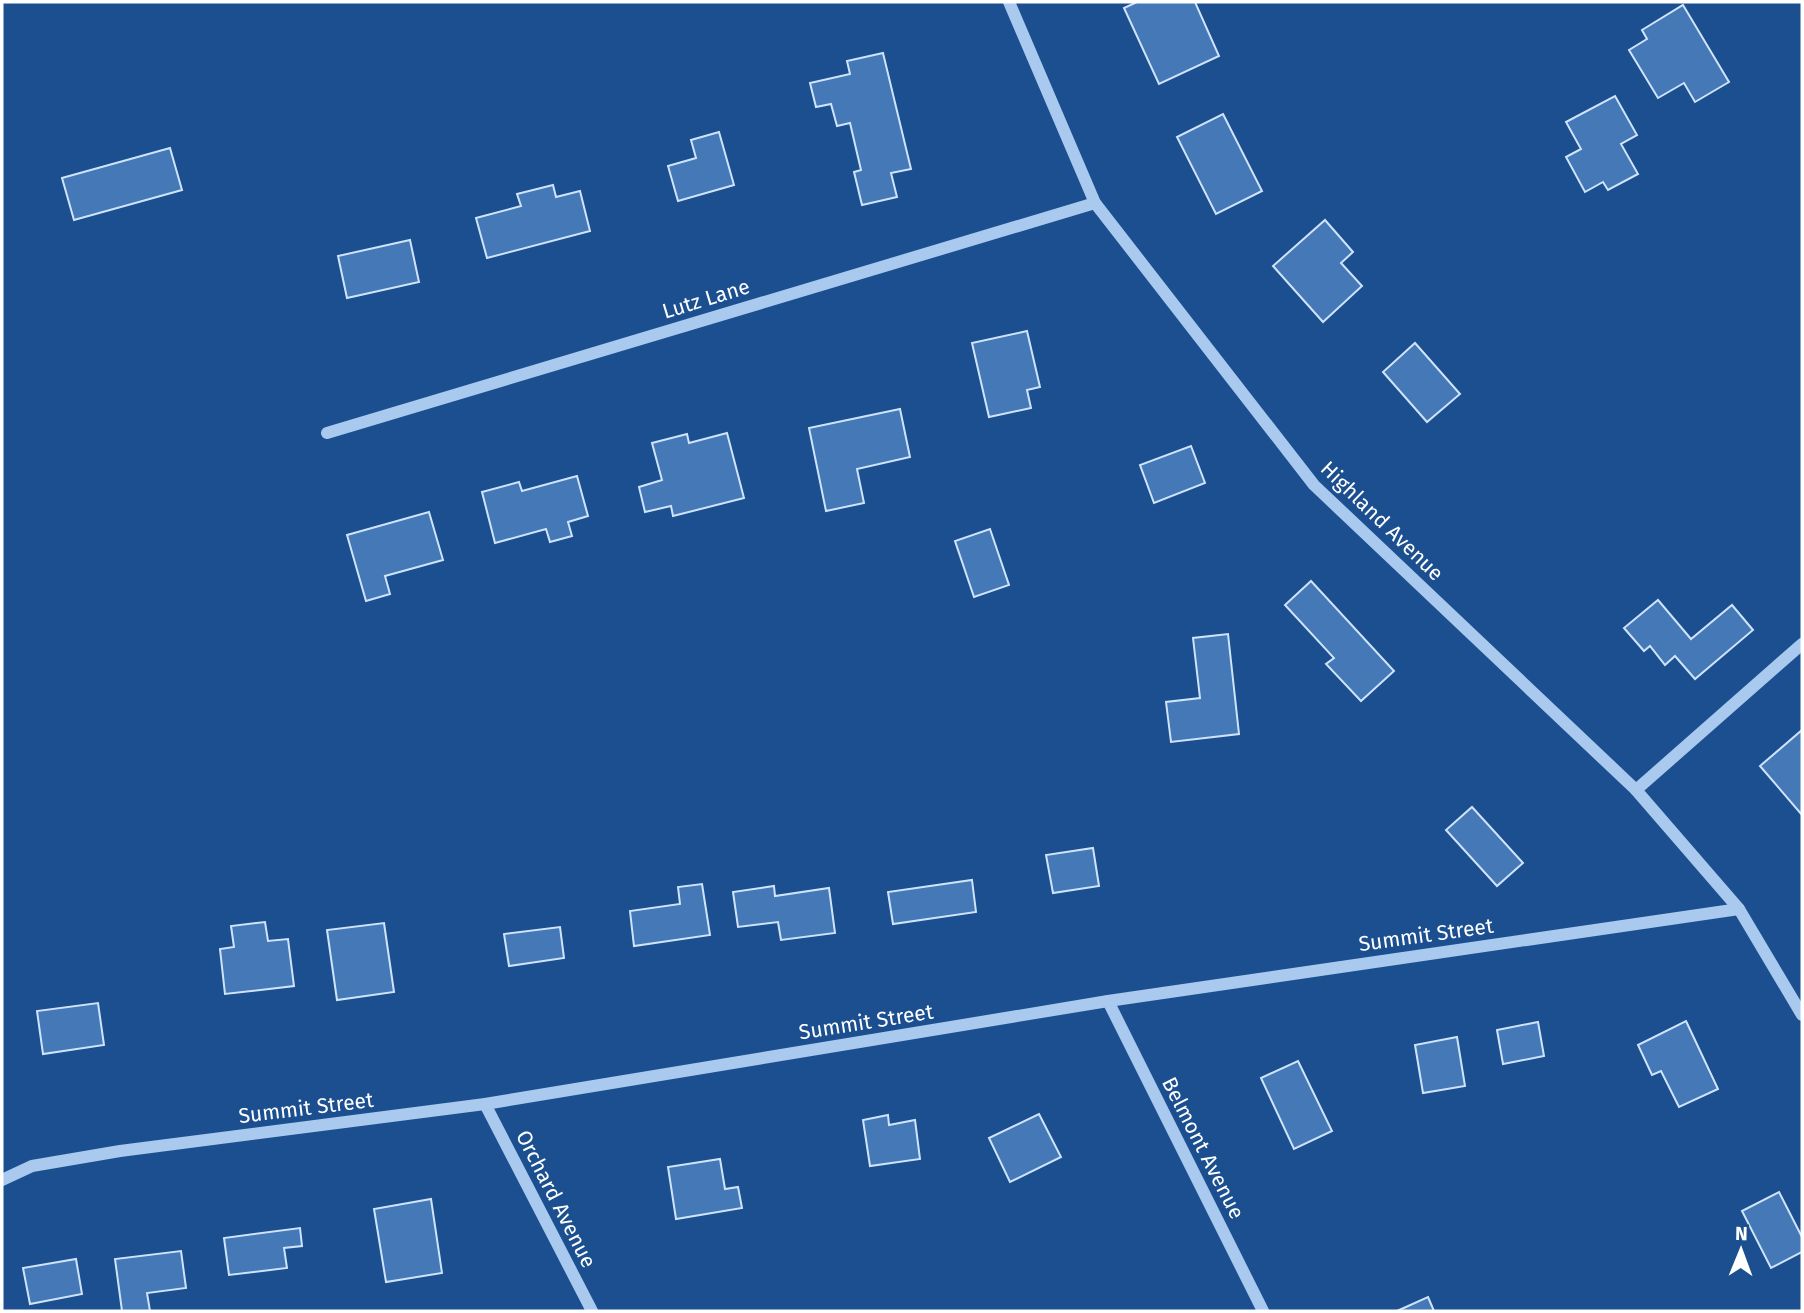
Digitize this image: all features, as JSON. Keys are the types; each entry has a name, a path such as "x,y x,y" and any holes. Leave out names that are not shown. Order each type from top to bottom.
{"street":[{"name":"Highland Avenue","path":"1009,2 1095,203 1314,485 1636,790 1739,909 1802,1015"},
{"name":"Lutz Lane","path":"327,433 1095,203"},
{"path":"1636,790 1802,645"},
{"name":"Summit Street","path":"2,1180 32,1166 120,1151 485,1104 1108,1002 1739,909"},
{"name":"Belmont Avenue","path":"1108,1002 1263,1311"},
{"name":"Orchard Avenue","path":"485,1104 592,1311"}],"building":[{"path":"1137,2 1195,2 1219,56 1159,84 1124,8"},
{"path":"1683,5 1729,82 1695,102 1684,83 1658,98 1629,50 1647,39 1642,30"},
{"path":"883,53 911,169 891,173 897,197 862,205 854,172 861,170 850,123 837,126 831,104 816,107 810,83 850,74 847,61"},
{"path":"1615,96 1637,135 1621,144 1638,174 1608,190 1603,182 1585,192 1566,157 1581,149 1566,122"},
{"path":"1223,114 1262,191 1216,214 1177,137"},
{"path":"719,132 734,185 678,201 668,166 696,158 691,140"},
{"path":"170,148 182,190 74,220 62,178"},
{"path":"553,185 556,197 580,191 590,231 487,258 476,218 521,206 517,194"},
{"path":"1325,220 1353,252 1341,263 1362,286 1323,322 1273,266"},
{"path":"410,240 419,282 347,298 338,256"},
{"path":"1027,331 1040,387 1027,390 1031,408 989,417 972,343"},
{"path":"1415,343 1460,394 1427,422 1383,372"},
{"path":"900,409 910,457 857,469 864,503 826,511 809,428"},
{"path":"727,433 744,498 673,516 671,506 645,512 639,487 662,480 652,443 687,434 689,443"},
{"path":"1191,446 1205,483 1154,503 1140,465"},
{"path":"577,476 588,516 568,522 572,536 550,542 546,529 495,543 482,492 519,482 522,491"},
{"path":"429,512 443,560 385,576 390,594 366,601 347,535"},
{"path":"990,529 1009,585 974,597 955,541"},
{"path":"1311,581 1394,671 1361,701 1326,664 1334,658 1285,605"},
{"path":"1658,600 1691,639 1732,605 1753,630 1695,679 1675,656 1665,665 1650,646 1644,651 1624,628"},
{"path":"1228,634 1239,734 1171,742 1166,702 1200,698 1193,638"},
{"path":"1802,730 1802,815 1760,766"},
{"path":"1472,807 1523,863 1497,886 1446,830"},
{"path":"1093,848 1099,886 1053,893 1046,855"},
{"path":"972,880 976,912 893,924 888,892"},
{"path":"702,884 710,935 634,946 630,911 680,904 678,887"},
{"path":"774,886 775,896 829,888 835,933 781,940 778,922 738,927 733,892"},
{"path":"265,922 268,941 288,939 294,986 225,994 220,949 234,947 231,926"},
{"path":"384,923 394,992 337,1000 327,930"},
{"path":"560,927 564,958 509,966 504,934"},
{"path":"98,1003 104,1045 43,1054 37,1011"},
{"path":"1686,1021 1718,1089 1679,1107 1661,1071 1652,1075 1638,1045"},
{"path":"1538,1022 1544,1056 1503,1064 1497,1030"},
{"path":"1457,1037 1465,1086 1423,1093 1415,1045"},
{"path":"1298,1061 1332,1131 1294,1149 1261,1078"},
{"path":"1039,1114 1061,1157 1010,1182 989,1138"},
{"path":"888,1115 889,1125 915,1120 920,1159 870,1166 863,1120"},
{"path":"720,1159 725,1189 738,1187 742,1208 676,1219 668,1167"},
{"path":"1779,1192 1802,1237 1802,1252 1771,1268 1742,1211"},
{"path":"431,1199 442,1273 386,1282 374,1209"},
{"path":"300,1228 302,1246 284,1248 287,1268 229,1275 224,1238"},
{"path":"181,1251 186,1288 147,1293 150,1311 122,1311 115,1259"},
{"path":"76,1259 82,1294 30,1304 23,1268"},
{"path":"1428,1297 1434,1311 1397,1311"}]}
